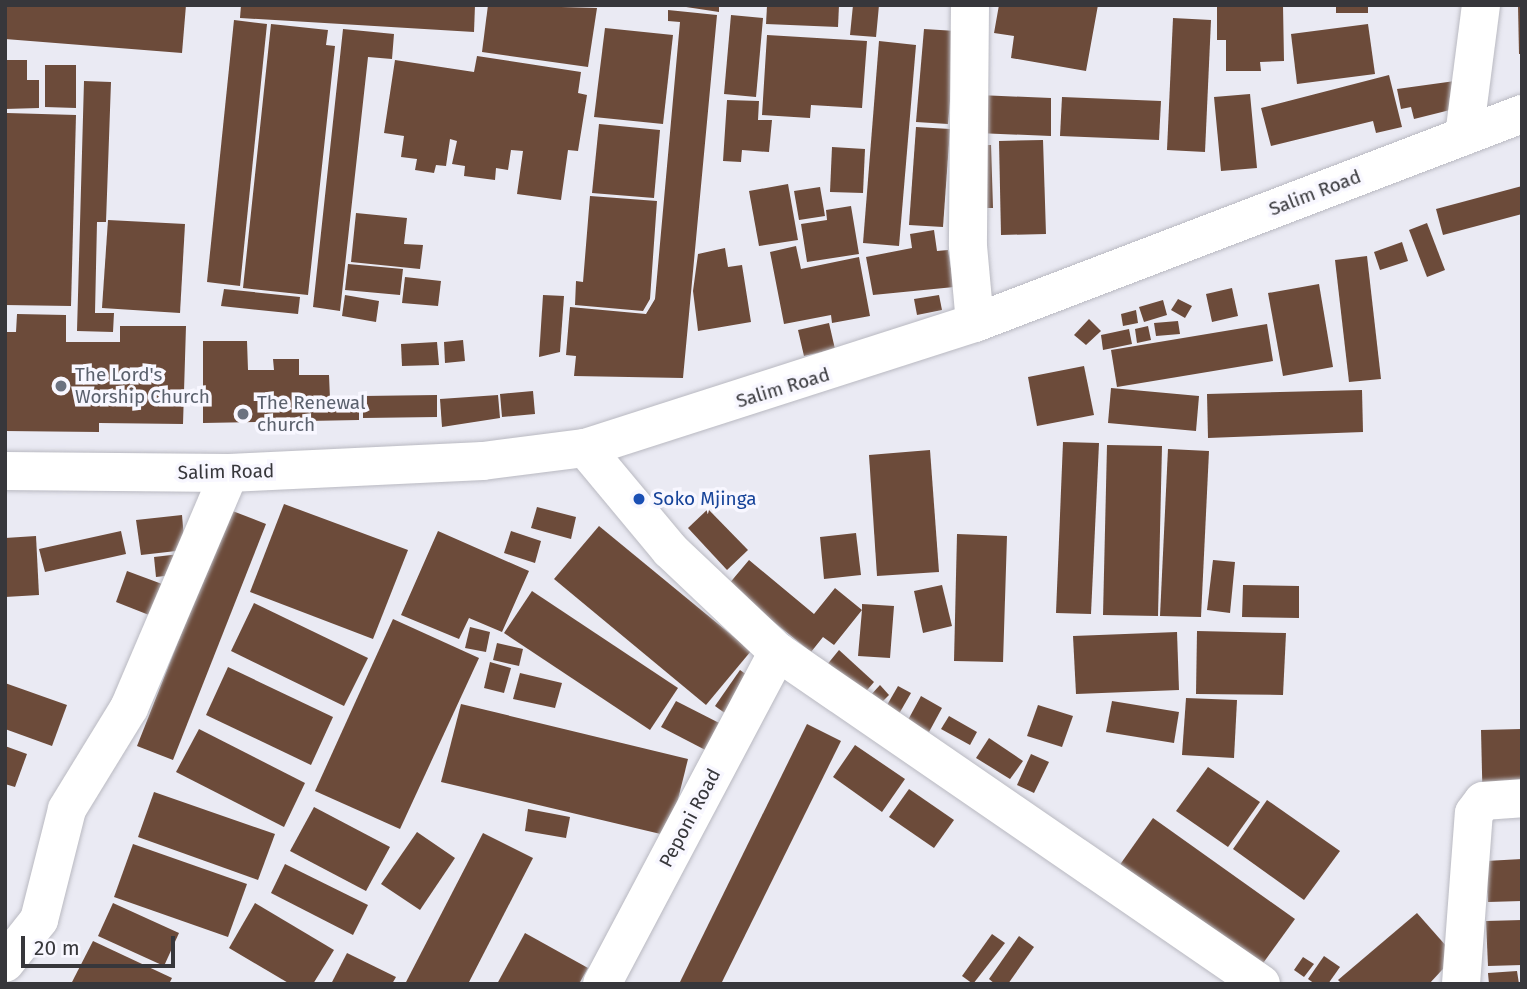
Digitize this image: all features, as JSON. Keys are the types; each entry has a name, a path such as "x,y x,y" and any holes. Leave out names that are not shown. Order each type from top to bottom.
{"street":[{"path":"970,5 968,246 975,323"},
{"path":"1464,136 1481,5"},
{"name":"Salim Road","path":"5,471 229,473 483,461 586,448 975,323 1522,114"},
{"path":"586,448 670,550 778,652 1261,984"},
{"path":"5,963 39,920 67,809 129,708 229,473"},
{"name":"Peponi Road","path":"602,984 778,652"},
{"path":"1461,984 1474,813 1483,801 1522,798"}],"building":[{"path":"5,5 186,5 182,53 5,39"},
{"path":"241,5 475,5 474,32 240,18"},
{"path":"488,5 597,8 588,67 482,52"},
{"path":"673,5 719,5 719,12"},
{"path":"839,5 838,27 766,24 767,6"},
{"path":"853,5 879,5 876,37 850,35"},
{"path":"999,5 1098,5 1086,71 1011,58 1014,36 994,33"},
{"path":"1217,5 1283,5 1284,61 1260,62 1261,71 1226,71 1226,40 1217,40"},
{"path":"1336,5 1368,5 1368,13 1336,13"},
{"path":"1518,5 1522,5 1522,54 1519,54"},
{"path":"668,10 717,15 683,378 574,376 576,356 566,355 570,307 646,314 655,299 680,22 668,21"},
{"path":"731,15 763,18 756,97 724,94"},
{"path":"1173,18 1211,20 1205,152 1167,150"},
{"path":"234,20 267,24 240,286 207,282"},
{"path":"271,24 328,30 326,45 335,46 308,295 243,288"},
{"path":"1368,24 1375,74 1297,84 1291,34"},
{"path":"605,28 673,35 663,124 594,117"},
{"path":"343,29 394,34 392,59 368,57 340,311 313,307"},
{"path":"924,29 956,31 948,124 916,122"},
{"path":"767,35 867,41 862,108 811,105 810,118 762,115"},
{"path":"879,41 916,45 899,246 863,243"},
{"path":"477,56 581,72 578,93 587,95 578,151 568,150 561,200 517,194 523,151 511,150 508,170 496,168 495,180 464,176 465,166 452,164 457,141 450,139 446,166 436,165 434,173 415,170 417,159 401,157 404,136 384,133 395,60 474,72"},
{"path":"5,60 27,60 27,80 39,80 39,108 5,109"},
{"path":"45,65 76,65 76,108 45,107"},
{"path":"1389,75 1402,127 1376,133 1373,121 1271,146 1261,108"},
{"path":"84,81 111,82 106,222 97,222 95,313 114,313 113,332 77,331"},
{"path":"1455,81 1462,107 1414,119 1411,107 1401,109 1397,89"},
{"path":"1250,94 1257,168 1221,171 1214,97"},
{"path":"979,95 1051,98 1051,136 977,133"},
{"path":"1062,97 1161,101 1159,140 1060,136"},
{"path":"727,100 759,101 758,120 772,120 769,152 742,150 741,162 723,161"},
{"path":"7,113 76,115 71,306 5,305"},
{"path":"599,124 660,130 654,198 592,193"},
{"path":"916,127 950,129 943,227 909,225"},
{"path":"1043,140 1046,234 1001,235 999,141"},
{"path":"974,145 991,145 993,208 976,208"},
{"path":"832,147 865,149 863,193 830,192"},
{"path":"788,184 798,240 759,246 749,191"},
{"path":"1522,186 1522,214 1443,235 1436,209"},
{"path":"820,187 825,216 799,220 794,191"},
{"path":"590,196 657,201 650,299 643,311 575,305 576,281 583,282"},
{"path":"851,206 859,254 807,262 801,224 827,220 826,210"},
{"path":"356,213 407,218 404,244 423,245 420,269 351,262"},
{"path":"108,220 185,224 180,313 102,308"},
{"path":"1427,223 1445,270 1427,277 1409,230"},
{"path":"934,230 937,251 948,250 954,287 873,295 866,257 912,248 910,234"},
{"path":"1402,242 1408,261 1380,270 1374,252"},
{"path":"796,246 801,269 859,257 870,316 832,323 831,315 784,324 770,252"},
{"path":"725,248 728,267 742,265 751,322 698,331 693,291 698,254"},
{"path":"1367,256 1381,379 1349,382 1335,260"},
{"path":"348,264 403,269 400,295 345,290"},
{"path":"405,277 441,281 438,306 402,303"},
{"path":"1319,284 1333,367 1283,376 1268,293"},
{"path":"1232,288 1238,316 1212,322 1206,294"},
{"path":"224,289 300,297 298,314 221,306"},
{"path":"345,295 379,301 376,322 342,316"},
{"path":"543,295 564,296 560,352 539,357"},
{"path":"939,295 942,310 917,315 914,299"},
{"path":"1178,299 1192,306 1185,318 1171,310"},
{"path":"1163,300 1167,315 1144,322 1139,307"},
{"path":"1136,310 1138,323 1123,326 1121,314"},
{"path":"17,314 66,315 66,342 120,342 120,326 186,326 183,424 99,423 99,432 5,431 5,332 16,332"},
{"path":"1089,319 1101,331 1086,345 1074,335"},
{"path":"1178,321 1180,334 1156,336 1154,323"},
{"path":"829,323 835,349 804,356 798,330"},
{"path":"1267,324 1273,361 1117,387 1111,350"},
{"path":"1148,326 1151,340 1137,343 1135,329"},
{"path":"1129,329 1132,344 1103,350 1101,335"},
{"path":"463,340 465,361 445,363 444,342"},
{"path":"203,341 247,341 248,370 274,370 273,359 299,359 299,375 329,375 330,399 359,398 359,420 203,423"},
{"path":"437,342 439,365 402,366 401,344"},
{"path":"1084,366 1094,415 1037,426 1028,377"},
{"path":"1111,388 1199,396 1196,431 1108,423"},
{"path":"1362,390 1363,432 1208,438 1207,394"},
{"path":"533,391 535,414 502,417 500,394"},
{"path":"437,395 437,417 363,418 363,396"},
{"path":"498,395 500,418 442,427 440,399"},
{"path":"1063,442 1099,443 1091,614 1056,613"},
{"path":"1107,445 1162,446 1158,616 1103,615"},
{"path":"1168,449 1209,451 1201,617 1160,616"},
{"path":"930,450 939,572 877,576 869,455"},
{"path":"284,504 408,550 373,639 250,592"},
{"path":"537,507 576,517 571,539 531,528"},
{"path":"708,509 748,550 727,570 688,528"},
{"path":"230,510 266,524 173,760 137,746"},
{"path":"182,515 185,550 141,555 136,520"},
{"path":"599,526 751,651 706,705 554,579"},
{"path":"121,531 126,554 45,572 39,549"},
{"path":"438,531 529,571 502,632 469,618 459,639 401,615"},
{"path":"511,531 541,541 535,563 504,553"},
{"path":"856,533 861,575 824,579 820,537"},
{"path":"957,534 1007,536 1003,662 954,661"},
{"path":"36,536 39,595 5,597 5,538"},
{"path":"180,554 183,574 156,577 154,557"},
{"path":"749,560 814,614 835,588 862,610 834,645 823,637 811,652 728,585"},
{"path":"1213,560 1235,562 1230,613 1207,610"},
{"path":"127,571 162,584 149,615 116,602"},
{"path":"942,585 952,626 923,633 914,591"},
{"path":"1243,585 1299,586 1299,618 1242,617"},
{"path":"532,591 678,688 650,730 504,633"},
{"path":"254,603 368,658 344,706 231,651"},
{"path":"862,604 894,606 890,658 858,656"},
{"path":"393,619 479,658 400,829 315,791"},
{"path":"470,627 490,632 486,652 465,648"},
{"path":"1197,631 1286,633 1283,695 1196,694"},
{"path":"1177,632 1179,690 1076,694 1073,636"},
{"path":"497,643 523,649 519,666 493,660"},
{"path":"839,650 874,682 862,696 826,666"},
{"path":"490,662 511,668 504,693 484,688"},
{"path":"228,667 333,717 311,765 206,715"},
{"path":"740,670 758,683 733,719 715,706"},
{"path":"520,673 562,683 555,708 513,699"},
{"path":"5,683 67,705 52,746 5,729"},
{"path":"880,685 889,695 878,706 869,697"},
{"path":"898,686 911,693 896,719 883,712"},
{"path":"921,696 942,708 929,732 908,720"},
{"path":"1186,698 1237,700 1234,758 1182,755"},
{"path":"676,701 729,728 715,755 661,727"},
{"path":"1112,701 1179,712 1174,743 1106,732"},
{"path":"461,704 688,759 669,836 441,782"},
{"path":"1038,705 1073,716 1062,747 1027,736"},
{"path":"949,716 977,732 970,745 941,729"},
{"path":"807,724 841,741 721,984 679,984"},
{"path":"199,729 305,783 284,827 176,772"},
{"path":"1522,729 1522,813 1483,814 1481,730"},
{"path":"989,738 1023,761 1010,779 976,758"},
{"path":"855,745 905,779 882,812 833,777"},
{"path":"5,746 27,754 15,787 5,784"},
{"path":"1031,754 1049,762 1034,793 1017,785"},
{"path":"1208,767 1260,802 1228,847 1176,811"},
{"path":"909,789 954,820 934,848 889,817"},
{"path":"154,792 275,834 258,880 138,837"},
{"path":"1267,800 1340,851 1304,900 1233,849"},
{"path":"314,807 390,847 366,891 290,851"},
{"path":"528,809 570,817 566,838 525,831"},
{"path":"1153,818 1295,919 1261,966 1119,866"},
{"path":"417,832 455,858 420,910 381,884"},
{"path":"483,833 533,858 468,984 405,984"},
{"path":"133,844 247,884 228,937 114,897"},
{"path":"1522,859 1522,901 1488,902 1486,861"},
{"path":"285,864 368,905 353,935 271,893"},
{"path":"113,903 179,933 164,966 98,936"},
{"path":"255,903 334,950 313,984 290,984 229,948"},
{"path":"1417,913 1455,956 1429,984 1342,984 1338,980"},
{"path":"1522,920 1522,965 1488,966 1486,921"},
{"path":"525,933 588,968 579,984 497,984"},
{"path":"992,934 1005,943 973,984 962,976"},
{"path":"1019,936 1034,947 1008,984 995,984 989,979"},
{"path":"93,941 172,978 169,984 71,984"},
{"path":"347,953 396,977 392,984 331,984"},
{"path":"1324,956 1340,967 1328,984 1315,984 1308,979"},
{"path":"1303,957 1314,964 1304,977 1294,970"},
{"path":"1517,971 1519,984 1489,984 1488,973"}],"place":[{"name":"The Lord's Worship Church","path":"61,386"},
{"name":"The Renewal church","path":"243,414"},
{"name":"Soko Mjinga","path":"639,499"}]}
